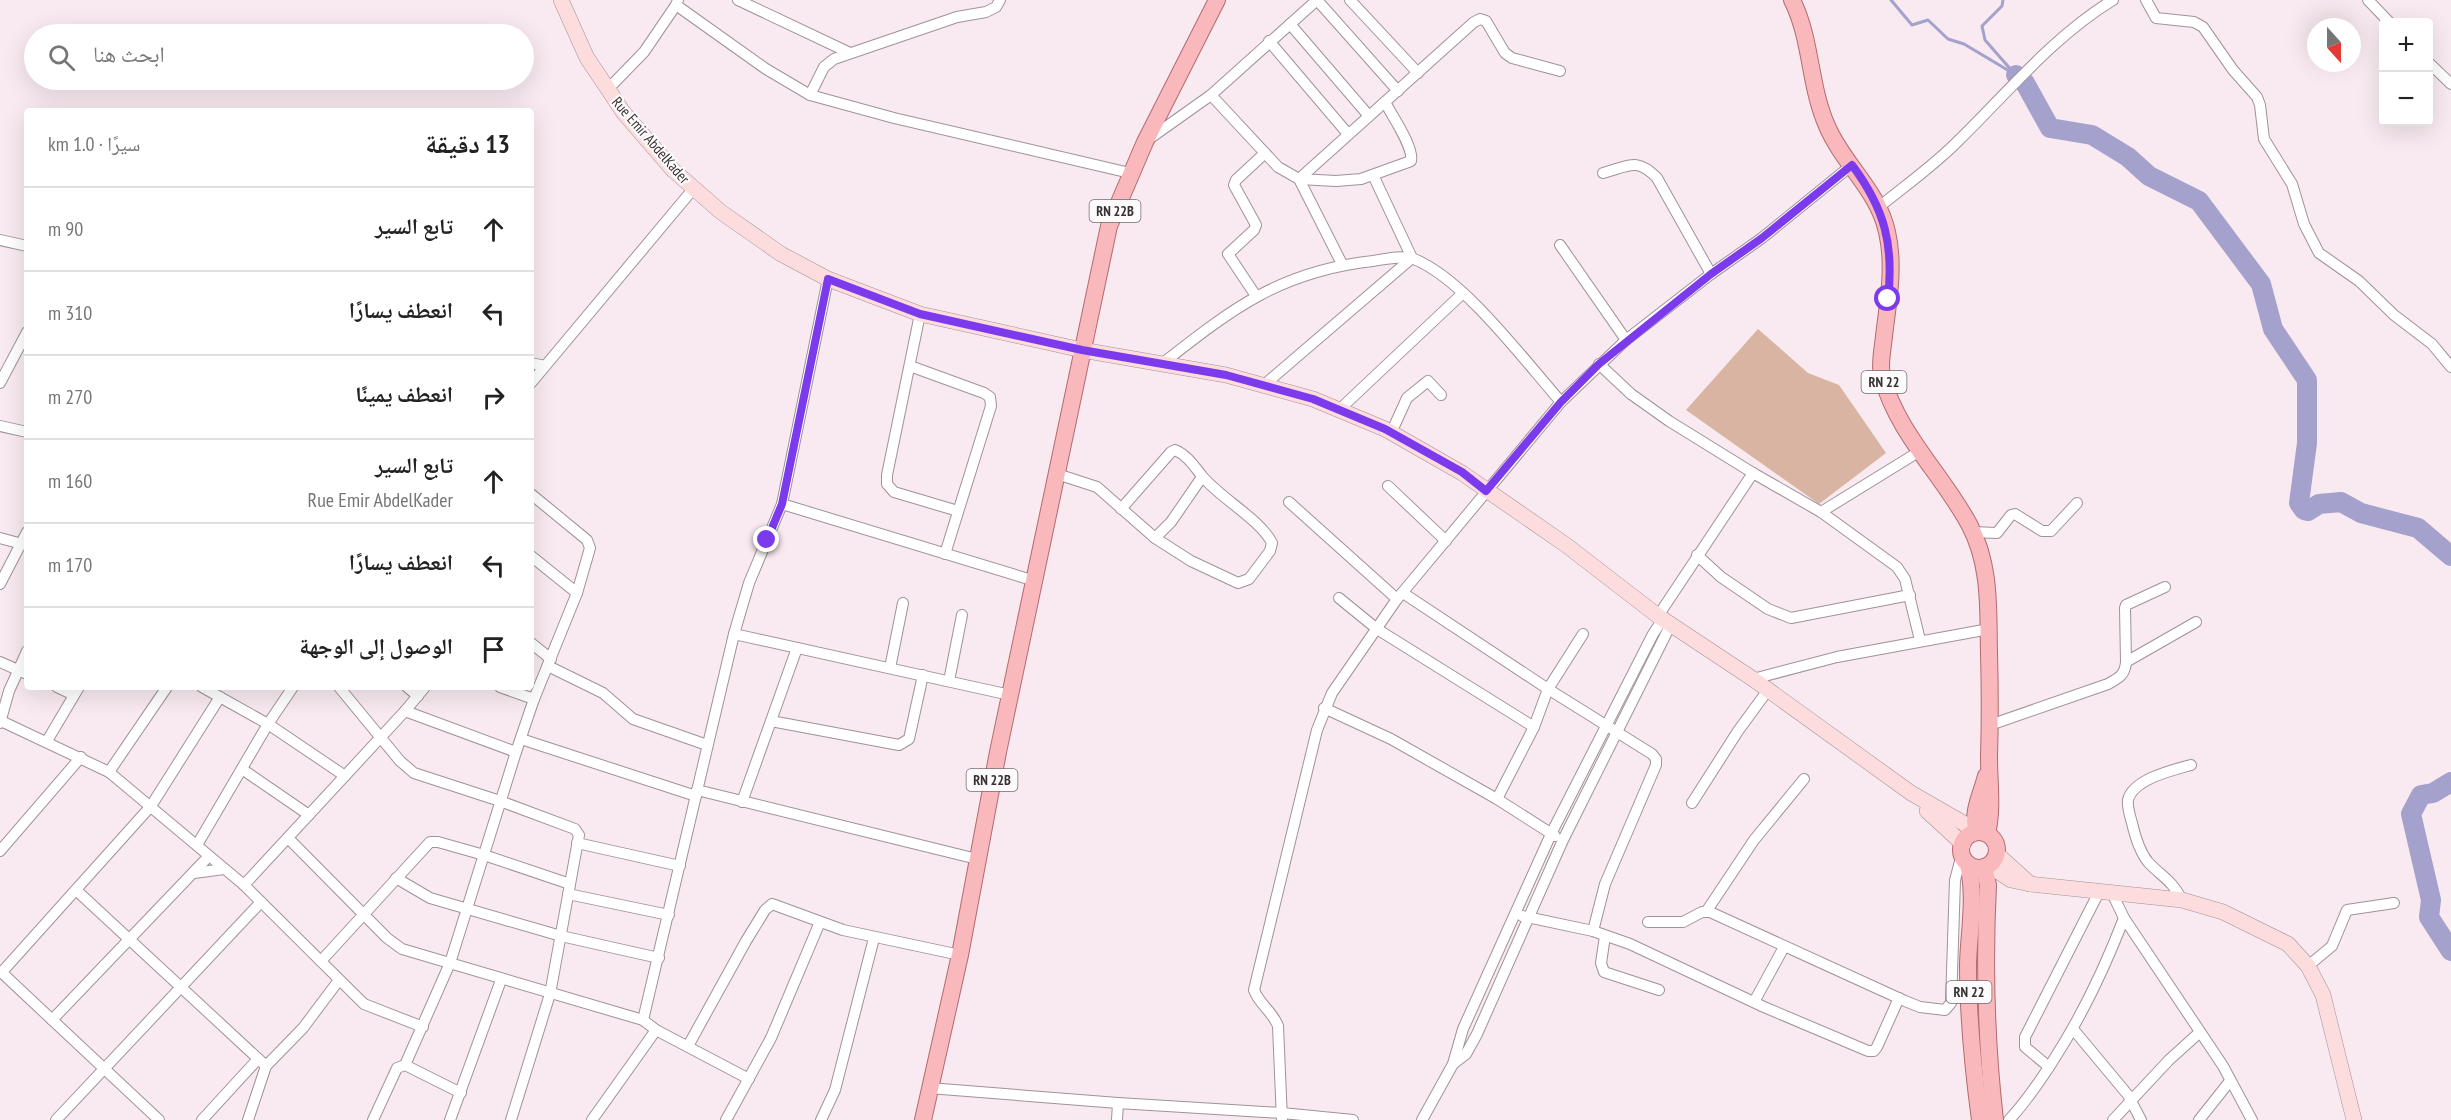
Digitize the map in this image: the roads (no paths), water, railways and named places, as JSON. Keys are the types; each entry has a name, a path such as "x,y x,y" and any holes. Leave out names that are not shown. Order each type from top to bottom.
{"main road":[{"name":"Rue Emir AbdelKader","path":"561,0 587,58 623,112 673,170 721,212 781,254 828,279 920,314 1082,350 1163,363 1264,386 1313,399 1391,433 1462,472 1566,545 1664,620 1753,679 1911,793 1965,824 1978,850 2011,880 2105,893 2182,900 2223,912 2258,927 2288,944 2308,966 2323,995 2331,1019 2354,1120"},
{"name":"RN 22B","path":"923,1120 960,955 1010,694 1109,226 1130,173 1217,0"},
{"name":"RN 22","path":"1792,0 1804,32 1816,92 1827,126 1838,148 1868,186 1879,207 1887,232 1891,277 1881,373 1897,413 1973,532 1985,564 1989,596 1989,761 1976,808 1978,850 1972,889 1978,925 1995,1120"},
{"name":"RN 22","path":"1978,925 1969,1018 1980,1120"}],"street":[{"path":"738,0 850,53"},
{"path":"810,95 824,67 834,59 906,36 957,16 986,12 996,7 1000,0"},
{"path":"1145,142 1211,95 1317,0 1398,91"},
{"path":"1350,0 1418,73"},
{"path":"1879,207 1960,140 1989,108 2061,39 2113,0"},
{"path":"2146,0 2156,18 2194,22 2203,27 2233,70 2257,97 2262,116 2264,139 2292,184 2304,224 2319,253 2360,281 2394,315 2432,344 2451,367"},
{"path":"2368,0 2385,18"},
{"path":"608,89 644,52 677,2 766,69 810,95 894,118 1130,173"},
{"path":"1299,179 1474,22 1486,21 1505,53 1512,58 1560,71"},
{"path":"1290,24 1368,116"},
{"path":"1269,41 1348,134"},
{"path":"2433,67 2451,84"},
{"path":"1211,95 1278,167 1299,179 1336,181 1373,175 1411,161 1412,155 1385,102"},
{"path":"1256,296 1228,254 1254,230 1256,225 1234,185 1236,180 1265,153"},
{"path":"1282,1117 1278,1026 1275,1018 1257,997 1254,990 1317,730 1324,708 1344,674 1400,596 1561,402 1626,340 1762,238 1852,165"},
{"path":"1603,172 1630,166 1647,167 1657,178 1711,274"},
{"path":"1373,175 1412,258"},
{"path":"1299,179 1342,264"},
{"path":"534,379 694,188"},
{"path":"0,240 24,245"},
{"path":"1560,245 1626,340"},
{"path":"1264,386 1412,258"},
{"path":"1163,363 1223,316 1256,296 1311,272 1342,264 1412,258 1434,269 1463,293 1561,402"},
{"path":"643,1020 734,634 749,584 782,504 828,279"},
{"path":"1339,410 1463,293"},
{"path":"920,314 887,484 894,492 958,511"},
{"path":"0,383 24,338"},
{"path":"534,364 544,366"},
{"path":"1599,364 1631,394 1669,421 1821,512 1897,567 1905,579 1920,640"},
{"path":"910,366 990,397 991,406 945,554"},
{"path":"1391,433 1407,398 1428,381 1441,395"},
{"path":"0,426 24,431"},
{"path":"1057,474 1097,487 1121,509 1155,538 1191,561 1238,583 1249,579 1270,551 1272,543 1269,537 1202,477 1186,457 1175,450 1121,509"},
{"path":"1821,512 1920,451"},
{"path":"1453,1064 1466,1054 1477,1034 1563,840 1617,732 1664,620 1697,555 1753,473"},
{"path":"1155,538 1171,522 1202,477"},
{"path":"1388,486 1446,541"},
{"path":"373,1120 397,1068 405,1065 450,963 516,752 534,699 577,593 590,548 590,544 534,497"},
{"path":"1289,502 1400,596 1652,754 1656,761 1605,884 1593,931"},
{"path":"1973,532 1996,533 2011,515 2015,514 2042,531 2051,531 2077,503"},
{"path":"782,504 1035,581"},
{"path":"0,538 24,544 0,584"},
{"path":"1697,555 1721,577 1768,609 1791,618 1910,595"},
{"path":"534,558 577,593"},
{"path":"1990,724 2108,684 2124,673 2126,605 2165,587"},
{"path":"1339,598 1377,629 1534,727"},
{"path":"890,668 903,603"},
{"path":"949,681 962,615"},
{"path":"1422,1120 1453,1064 1463,1029 1551,834 1653,634 1664,620"},
{"path":"2126,662 2196,622"},
{"path":"1753,679 1837,657 1989,629"},
{"path":"734,634 1010,694"},
{"path":"1497,799 1534,727 1548,689 1583,634"},
{"path":"534,646 549,662 603,693 633,719 708,745"},
{"path":"742,802 797,648"},
{"path":"0,662 22,672 9,691 1,722 47,741 109,772 244,885 364,1004 423,1027"},
{"path":"771,721 899,745 909,739 923,675"},
{"path":"109,772 165,690"},
{"path":"206,690 268,724 345,776"},
{"path":"197,845 268,724 291,690"},
{"path":"342,690 400,761 414,773 500,801 574,829 579,835 550,993 511,1120"},
{"path":"508,690 534,699"},
{"path":"1692,803 1738,731 1768,690"},
{"path":"47,741 76,691"},
{"path":"244,885 421,691"},
{"path":"159,1120 1,972 151,806 220,698"},
{"path":"1324,708 1391,739 1497,799 1563,840"},
{"path":"405,711 516,752"},
{"path":"521,739 697,793 977,859"},
{"path":"0,851 81,757"},
{"path":"2182,900 2174,884 2146,860 2134,829 2128,802 2132,790 2143,783 2161,773 2191,765"},
{"path":"242,770 309,815"},
{"path":"1706,912 1754,840 1804,779"},
{"path":"288,838 387,938 402,949 643,1020 656,1030 749,1079"},
{"path":"321,961 430,842 438,842 484,855 569,889 669,915"},
{"path":"578,843 680,866"},
{"path":"1648,922 1683,922 1698,913 1706,912 1899,998 1920,1006 1945,1010 1950,1006 1955,880 1978,850"},
{"path":"51,1020 209,856"},
{"path":"194,873 224,869"},
{"path":"396,878 430,898 561,936 659,958"},
{"path":"76,890 262,1062"},
{"path":"2049,1067 2025,1047 2025,1037 2105,893 2200,1032 2252,1120"},
{"path":"56,1120 261,902"},
{"path":"2308,966 2332,946 2347,910 2394,903"},
{"path":"688,1046 765,910 772,904 820,922 874,938 960,955"},
{"path":"1515,912 1527,918 1593,931 1630,944 1754,1002 1838,1039 1872,1051 1877,1047 1899,998"},
{"path":"2009,1120 2034,1090 2073,1029 2106,966 2124,918"},
{"path":"726,1120 771,1038 820,922"},
{"path":"1605,936 1601,963 1604,972 1659,990"},
{"path":"821,1120 835,1090 874,938"},
{"path":"1754,1002 1784,947"},
{"path":"202,1120 262,1062 303,1028 339,980"},
{"path":"450,1120 501,980"},
{"path":"2073,1029 2106,1066 2131,1101 2141,1120"},
{"path":"592,1120 656,1030"},
{"path":"2113,1120 2169,1060 2200,1032"},
{"path":"248,1120 262,1062"},
{"path":"405,1065 461,1094"},
{"path":"2199,1120 2230,1081"},
{"path":"929,1088 1282,1117 1353,1120"},
{"path":"1118,1103 1118,1120"}],"waterway":[{"path":"1891,0 1912,25 1928,20 1948,39 1964,44 2016,75"},
{"path":"2003,0 2002,6 1982,26 1985,40 2013,72"},
{"path":"2016,75 2025,83 2050,128 2092,135 2128,157 2149,176 2199,201 2261,284 2273,329 2307,380 2307,443 2299,503 2304,510 2308,511 2319,504 2341,502 2361,513 2418,528 2451,556"},
{"path":"2451,782 2433,793 2421,795 2411,814 2431,900 2429,917 2451,951"}]}
